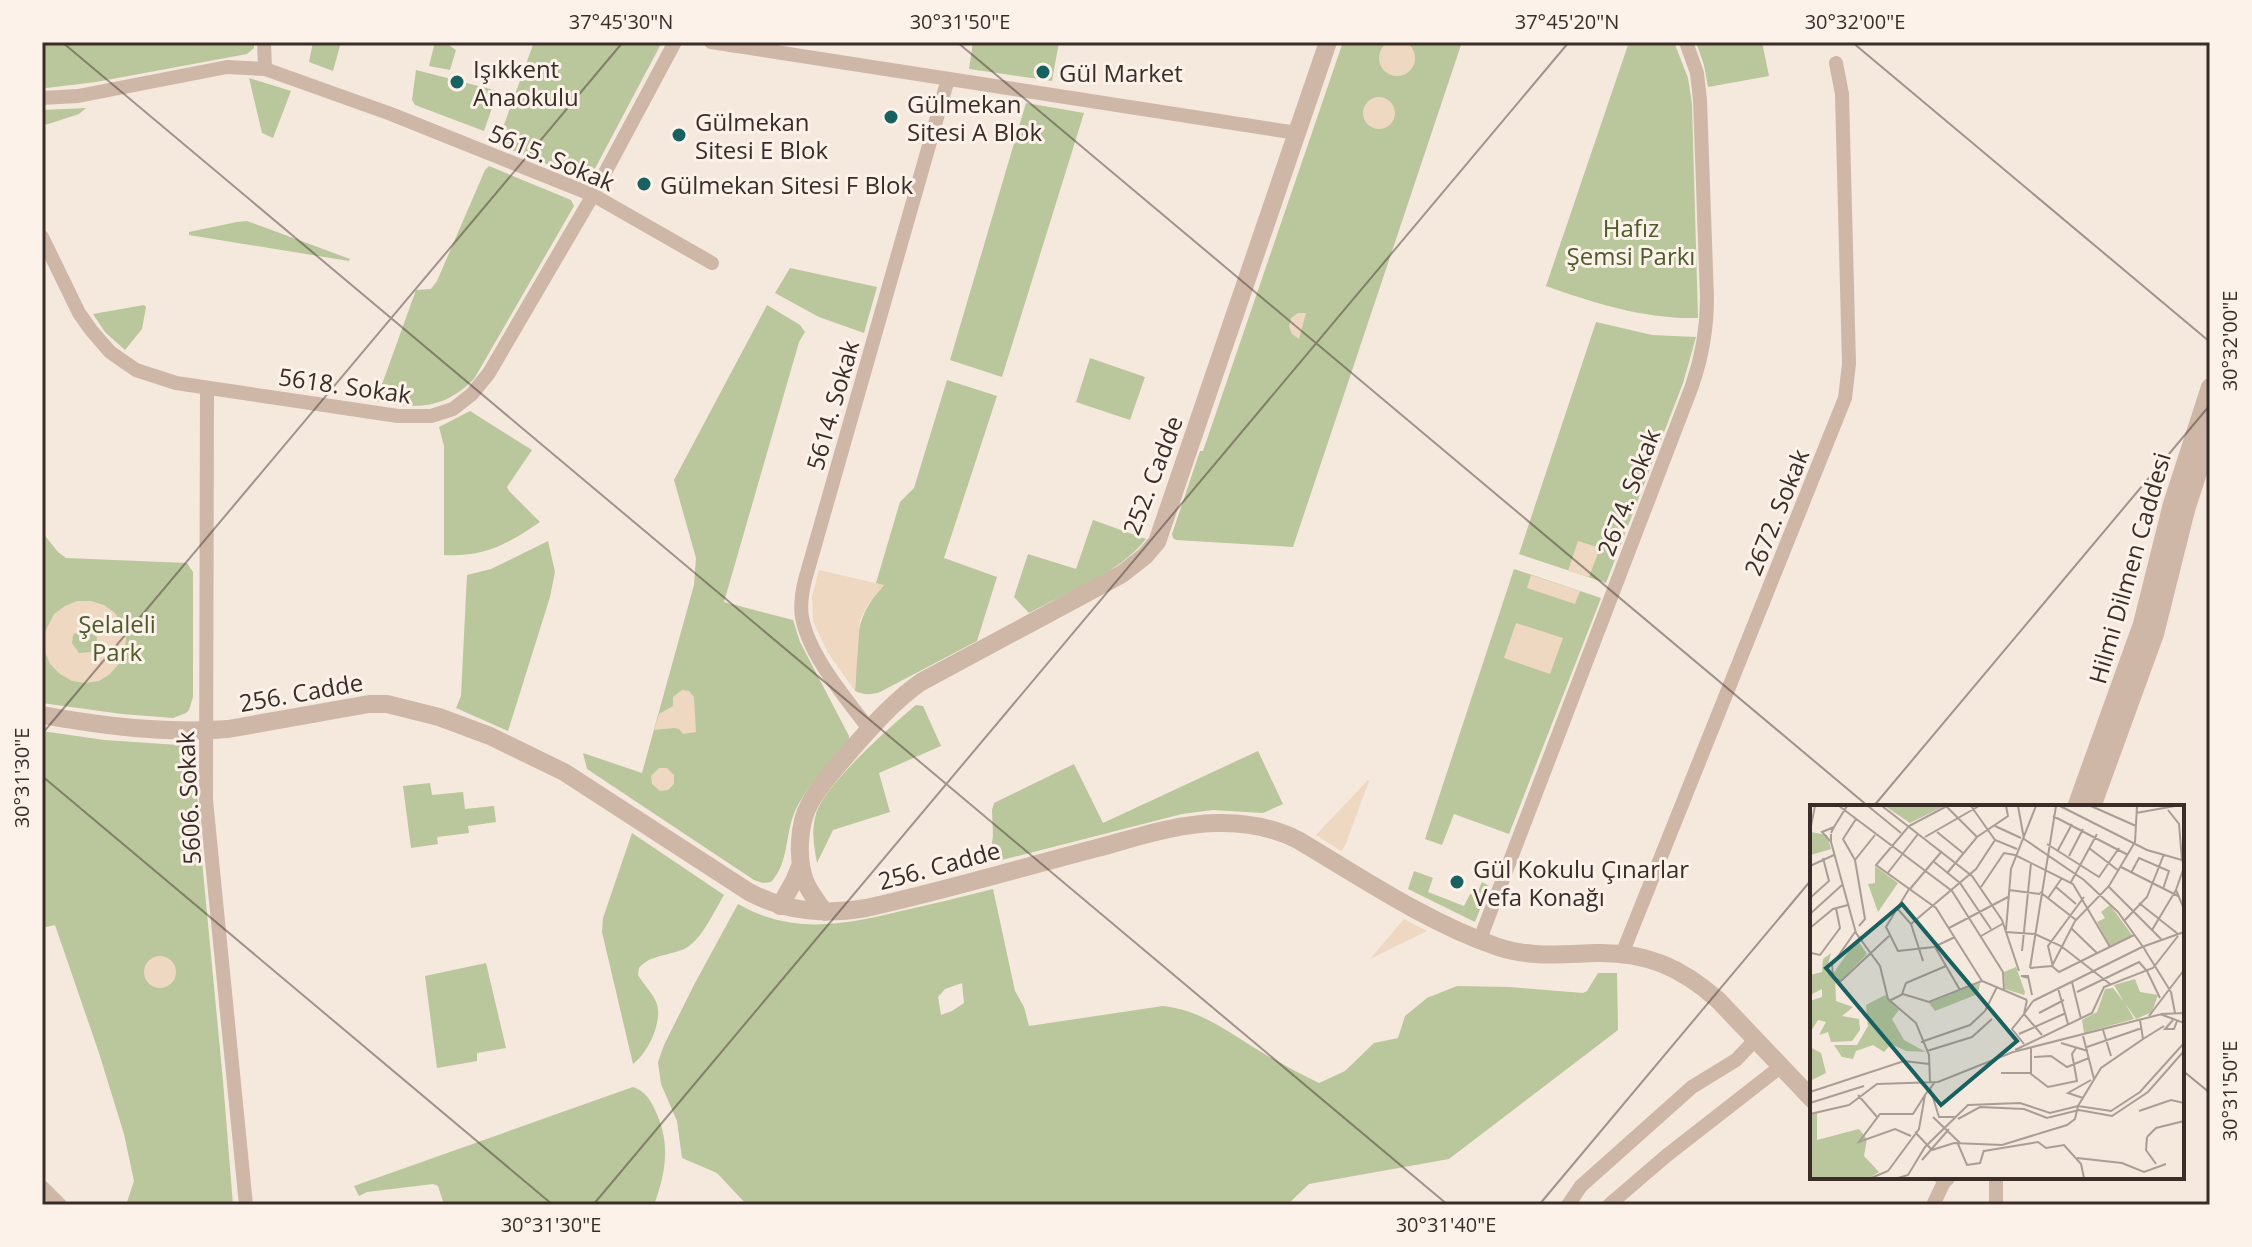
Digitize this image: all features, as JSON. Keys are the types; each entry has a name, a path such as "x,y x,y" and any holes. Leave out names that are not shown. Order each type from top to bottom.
{"street":[{"path":"264,42 265,69"},
{"name":"5618. Sokak","path":"42,237 79,313 91,330 110,352 145,374 207,388 398,416 431,416 453,409 472,394 492,370 593,195 675,42"},
{"path":"711,42 1297,133"},
{"name":"252. Cadde","path":"825,912 807,885 801,864 802,830 808,807 820,788 869,729 921,682 1122,574 1154,547 1328,42"},
{"name":"2674. Sokak","path":"1480,939 1692,386 1703,347 1707,298 1700,100 1697,73 1686,42"},
{"name":"2672. Sokak","path":"1622,954 1845,398 1849,364 1843,109 1836,63"},
{"name":"5615. Sokak","path":"42,98 78,96 227,67 265,69 391,114 593,195 712,263"},
{"name":"5614. Sokak","path":"869,729 816,651 804,626 801,603 948,79"},
{"name":"Hilmi Dilmen Caddesi","path":"2077,805 2142,624 2172,504 2210,387"},
{"name":"5606. Sokak","path":"207,388 208,825 246,1205"},
{"name":"Hilmi Dilmen Caddesi","path":"2093,805 2155,634 2186,510 2210,435"},
{"name":"256. Cadde","path":"42,715 121,726 206,731 369,704 399,707 439,717 490,736 564,772 739,886 780,906 825,912 882,904 1175,829 1234,823 1264,826 1287,835 1406,904 1496,946 1524,953 1622,954 1656,960 1685,975 1718,1000 1810,1097"},
{"name":"252. Cadde","path":"780,906 801,864"},
{"path":"1568,1205 1581,1186 1692,1087 1736,1060 1755,1040"},
{"path":"1609,1205 1780,1067"},
{"path":"1933,1205 1945,1179"},
{"path":"1996,1179 1996,1205"},
{"path":"42,1187 60,1205"}],"green space":[{"path":"42,42 254,42 254,48 247,54 96,82 46,88 42,87"},
{"path":"313,42 341,42 333,71 309,62"},
{"path":"435,42 444,42 456,50 450,70 429,66"},
{"path":"534,42 662,42 590,178 584,179 497,144"},
{"path":"973,42 1059,42 1052,81 969,69"},
{"path":"1343,42 1462,42 1293,547 1176,540 1172,534"},
{"name":"Hafız Şemsi Parkı","path":"1627,42 1674,42 1688,78 1692,104 1698,318 1659,316 1621,309 1546,286"},
{"path":"1696,42 1762,42 1769,76 1708,87"},
{"path":"416,70 498,91 484,131 415,105 412,100"},
{"path":"249,78 291,91 273,138 262,133"},
{"path":"1026,103 1084,113 1002,377 950,360"},
{"path":"86,108 79,114 42,126 42,110"},
{"path":"489,166 571,200 574,206 474,379 451,397 429,405 376,401 416,290 431,289 437,281"},
{"path":"247,221 350,259 189,235 189,232"},
{"path":"790,268 877,287 864,333 819,317 775,293"},
{"path":"144,305 142,329 125,350 105,332 93,314"},
{"path":"767,305 800,325 805,332 799,342 724,602 793,620 800,642 849,740 800,801 781,866 771,882 763,883 587,769 583,753 642,773 694,585 696,558 674,480"},
{"path":"1596,322 1652,335 1696,337 1683,383 1606,583 1519,554"},
{"path":"1090,358 1145,377 1130,420 1076,402"},
{"path":"947,380 997,396 944,558 997,577 977,641 880,692 861,693 855,691 861,623 883,586 876,583 900,502 914,488"},
{"path":"470,411 532,450 507,487 540,522 495,548 471,554 444,555 444,446 439,427"},
{"path":"1093,520 1146,539 1108,572 1029,613 1014,597 1028,554 1076,569"},
{"name":"Şelaleli Park","path":"42,532 66,558 187,563 193,572 193,697 186,713 173,718 42,703"},
{"path":"548,541 555,572 550,597 508,731 456,708 461,696 467,575 491,569"},
{"path":"1514,569 1601,598 1509,834 1454,814 1442,845 1425,839"},
{"path":"916,705 923,706 941,746 879,773 890,812 833,830 817,863 814,826 822,802 860,756"},
{"path":"42,731 104,740 194,746 233,1205 126,1205 134,1181 124,1134 55,925 42,928"},
{"path":"1258,751 1283,804 1263,813 1213,810 1182,814 990,861 994,803 1074,764 1103,823"},
{"path":"430,783 432,795 463,792 465,809 494,806 496,822 468,826 469,833 437,837 438,844 411,848 403,786"},
{"path":"632,833 724,895 692,944 649,960 639,968 638,975 656,1002 658,1018 649,1044 633,1064 602,932 603,918"},
{"path":"1414,871 1433,878 1428,892 1464,906 1470,894 1476,896 1482,882 1489,886 1475,922 1408,889"},
{"path":"993,889 1015,991 1024,1007 1029,1026 1163,1006 1176,1008 1213,1022 1319,1083 1345,1071 1374,1043 1398,1038 1405,1016 1427,998 1457,986 1583,993 1598,973 1617,973 1618,1030 1449,1159 1309,1184 1287,1205 747,1205 717,1173 682,1158 677,1121 661,1084 658,1062 695,983 738,904 758,914 798,924 838,923","holes":["962,983 964,1003 941,1015 938,997 945,989"]},
{"path":"486,963 506,1048 477,1053 477,1061 437,1068 425,976"},
{"path":"633,1087 649,1099 663,1134 664,1169 654,1205 444,1205 438,1186 433,1184 367,1192 359,1196 354,1186"}],"shaded area":[{"path":"1397,40 1410,45 1415,58 1410,71 1397,76 1384,71 1379,58 1384,45"},
{"path":"1379,97 1390,102 1395,113 1390,124 1379,129 1368,124 1363,113 1368,102"},
{"path":"1298,313 1306,313 1299,339 1289,327 1291,318"},
{"path":"1578,541 1600,548 1589,577 1568,571"},
{"path":"819,570 884,585 868,604 860,620 855,691 828,653 813,621 812,597"},
{"path":"1531,575 1580,591 1575,604 1527,588"},
{"path":"77,601 104,605 115,613 122,624 126,638 125,651 119,664 99,681 72,681 50,664 45,652 45,632 54,614","holes":["88,629 97,637 91,652 79,653 72,643 73,635 80,630"]},
{"path":"1516,623 1563,638 1550,674 1504,658"},
{"path":"682,690 689,691 694,697 696,732 683,734 674,728 654,730 659,714 673,706 673,697"},
{"path":"659,768 667,768 674,775 674,784 668,790 660,791 652,784 651,776"},
{"path":"1368,780 1345,846 1341,851 1316,835"},
{"path":"1404,919 1427,931 1370,959"},
{"path":"160,956 171,961 176,972 171,983 160,988 149,983 144,972 149,961"}],"place":[{"name":"Gül Market","path":"1043,72"},
{"name":"Işıkkent Anaokulu","path":"457,82"},
{"name":"Gülmekan Sitesi A Blok","path":"891,117"},
{"name":"Gülmekan Sitesi E Blok","path":"679,135"},
{"name":"Gülmekan Sitesi F Blok","path":"644,184"},
{"name":"Gül Kokulu Çınarlar Vefa Konağı","path":"1457,882"}]}
